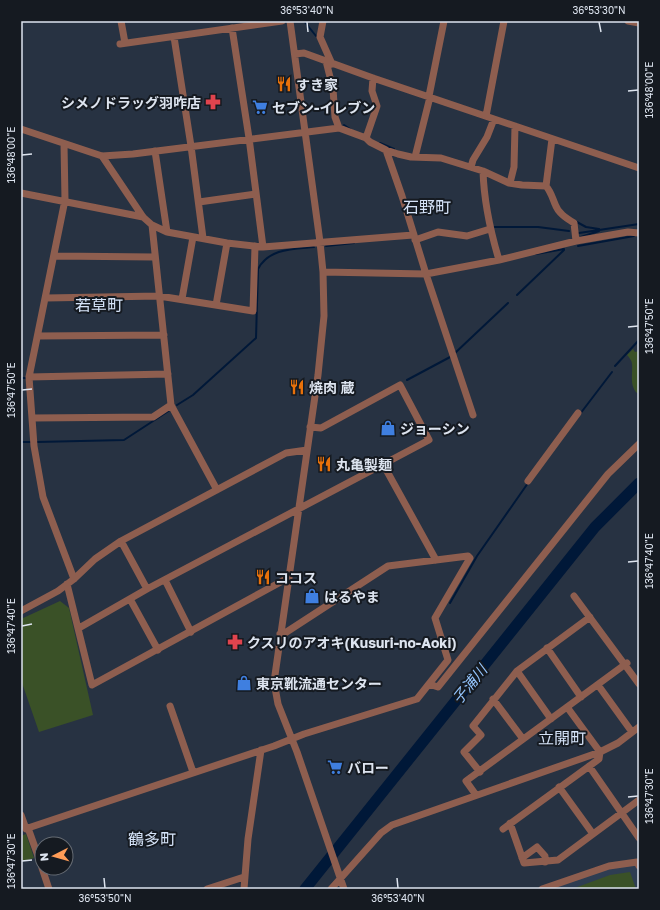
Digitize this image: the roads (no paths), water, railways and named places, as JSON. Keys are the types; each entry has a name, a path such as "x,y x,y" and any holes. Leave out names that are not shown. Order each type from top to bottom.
{"street":[{"path":"121,21 122,44 282,21"},
{"path":"290,21 320,242 323,272 324,316 318,375 275,670 275,691 344,889"},
{"path":"323,21 320,38 329,63 335,117 339,128"},
{"path":"415,157 430,97 444,21"},
{"path":"486,116 504,21"},
{"path":"628,21 639,23"},
{"path":"232,28 249,138 263,247"},
{"path":"174,37 191,146 203,238"},
{"path":"295,54 304,53 329,63 639,168"},
{"path":"366,138 377,106 372,91 373,78"},
{"path":"471,167 472,160 487,137 494,119"},
{"path":"510,183 515,154 515,126"},
{"path":"21,129 102,156 155,151 249,138 339,128 366,138 370,142 386,150 415,157 442,158 483,171 510,183 546,186 551,191 555,206 563,216 574,223 576,241"},
{"path":"546,186 552,139"},
{"path":"64,144 65,200 55,256 29,377 34,446 43,496 74,579"},
{"path":"386,150 473,415"},
{"path":"155,151 167,232"},
{"path":"102,156 143,217 152,225 167,232 193,237 263,247 320,242 414,238 438,232 467,236 490,229"},
{"path":"483,171 484,195 490,229 499,260"},
{"path":"21,192 143,217"},
{"path":"199,202 256,194"},
{"path":"152,225 154,257 172,405 217,490"},
{"path":"323,272 426,274 499,260 576,241 628,232 639,233"},
{"path":"182,299 193,237"},
{"path":"216,305 227,243"},
{"path":"46,298 159,296 253,312 255,246"},
{"path":"55,256 154,257"},
{"path":"38,336 164,335"},
{"path":"29,377 168,374"},
{"path":"79,628 147,589 429,440 400,385 321,428 310,427"},
{"path":"32,418 153,417 172,405"},
{"path":"528,480 578,413"},
{"path":"429,684 438,687 608,474 639,444"},
{"path":"21,611 36,604 67,584 95,559 122,541 286,453 307,450"},
{"path":"382,464 436,560"},
{"path":"122,541 147,589"},
{"path":"25,829 261,750 304,734 417,699 448,660 436,618 470,558 468,556 388,566 285,633 280,634"},
{"path":"67,584 92,685 288,578"},
{"path":"165,580 191,632"},
{"path":"574,596 626,664 639,684"},
{"path":"130,599 158,650"},
{"path":"480,772 464,752 481,736 473,726 493,699 517,671 590,617"},
{"path":"547,648 580,697"},
{"path":"476,795 466,781 626,664"},
{"path":"517,671 551,719"},
{"path":"598,685 632,732"},
{"path":"493,699 523,739"},
{"path":"170,706 192,772"},
{"path":"503,829 599,759 600,752 567,707"},
{"path":"331,889 339,875 381,833 392,825 600,752 614,746 639,727"},
{"path":"244,889 244,877 261,750"},
{"path":"589,766 639,838"},
{"path":"559,787 594,834"},
{"path":"510,824 524,863 558,860 639,800"},
{"path":"21,815 34,850"},
{"path":"522,858 537,847 545,856 545,862"},
{"path":"542,889 608,866 638,863"},
{"path":"45,876 49,889"},
{"path":"207,889 244,877"}],"waterway":[{"path":"304,21 316,36"},
{"path":"344,125 350,129"},
{"path":"380,143 394,149"},
{"path":"575,221 586,227 599,229"},
{"path":"579,233 639,224"},
{"path":"493,227 538,227 569,231"},
{"path":"581,237 599,231"},
{"path":"578,246 634,236"},
{"path":"326,246 354,243"},
{"path":"177,405 193,395 256,338 258,269 263,262 275,253 290,249 314,247"},
{"path":"536,254 564,249"},
{"path":"517,295 564,250"},
{"path":"455,353 508,303"},
{"path":"615,366 639,340"},
{"path":"407,380 452,356"},
{"path":"580,414 612,372"},
{"path":"21,378 26,378"},
{"path":"37,442 124,440 170,410"},
{"path":"21,442 31,442"},
{"path":"450,603 477,556 528,483"},
{"name":"子浦川","path":"305,889 595,527 639,483"}],"place":[{"name":"すき家","path":"284,84"},
{"name":"シメノドラッグ羽咋店","path":"213,102"},
{"name":"セブン-イレブン","path":"260,107"},
{"name":"焼肉 蔵","path":"297,387"},
{"name":"ジョーシン","path":"388,428"},
{"name":"丸亀製麺","path":"324,464"},
{"name":"ココス","path":"263,577"},
{"name":"はるやま","path":"312,596"},
{"name":"クスリのアオキ(Kusuri-no-Aoki)","path":"235,642"},
{"name":"東京靴流通センター","path":"244,683"},
{"name":"バロー","path":"335,767"}],"district":[{"name":"石野町","path":"427,207"},
{"name":"若草町","path":"99,305"},
{"name":"立開町","path":"562,738"},
{"name":"鶴多町","path":"152,839"}]}
